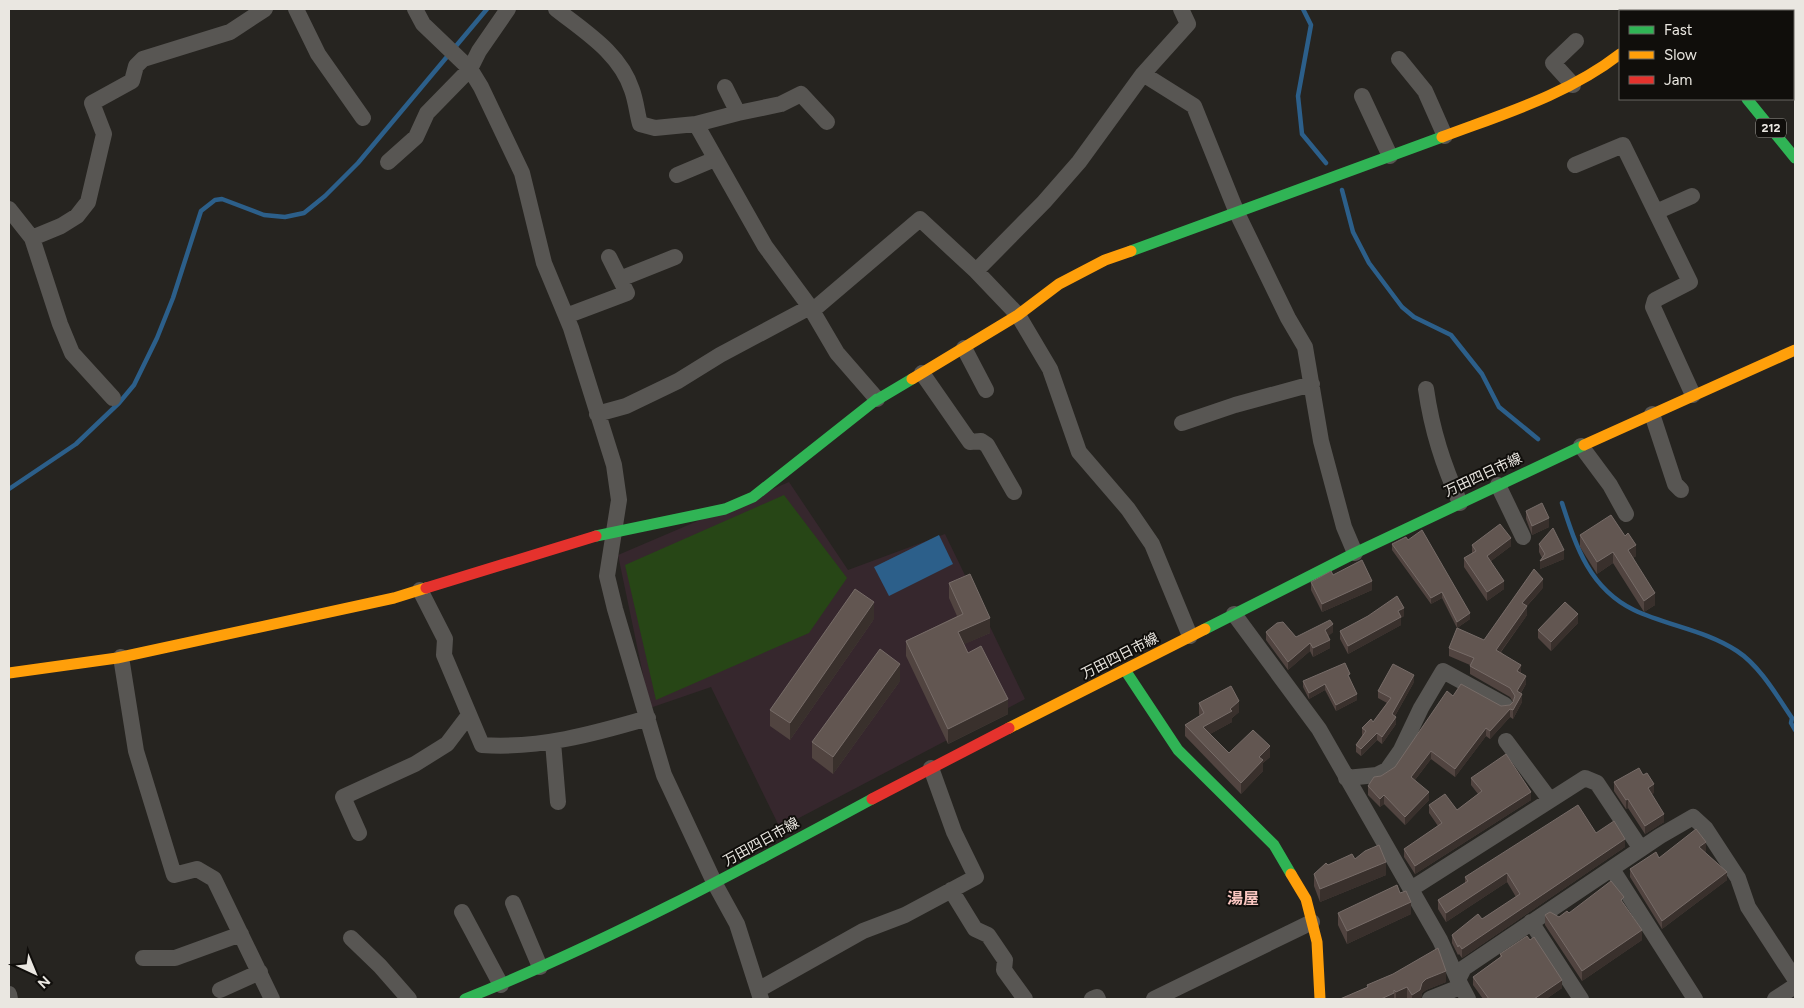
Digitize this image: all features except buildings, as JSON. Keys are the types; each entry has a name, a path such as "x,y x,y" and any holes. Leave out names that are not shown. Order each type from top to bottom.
{"main road":[{"path":"9,673 121,657 394,598 614,531 650,526 725,509 753,497 877,399 875,401 1018,315 1036,298 1105,260 1445,136 1573,85 1603,69 1619,55"},
{"name":"212","path":"1748,100 1795,158"},
{"name":"万田四日市線","path":"465,999 500,985 715,884 931,768 1355,553 1581,446 1795,350"},
{"path":"1126,670 1178,750 1274,845 1306,899 1317,942 1320,999"}],"street":[{"path":"32,238 77,216 88,202 104,134 92,103 132,81 136,66 143,59 230,32 265,9"},
{"path":"296,9 318,54 363,118"},
{"path":"416,9 423,24 470,69 481,87 522,172 544,263 566,316 614,465 619,500 607,576 615,610 664,775 715,884 737,924 759,995 863,931 905,915 976,877 954,832 931,768"},
{"path":"388,162 416,137 427,113 470,69 479,51 508,9"},
{"path":"556,9 607,50 624,72 632,90 640,124 655,128 696,124 781,104 801,94 827,122"},
{"path":"976,271 1044,202 1079,162 1143,74 1188,24 1181,9"},
{"path":"1573,85 1553,63 1576,41"},
{"path":"1399,59 1426,91 1445,136"},
{"path":"1143,74 1194,106 1237,213 1304,347 1321,441 1344,527 1355,553"},
{"path":"725,87 738,113"},
{"path":"1362,96 1390,156"},
{"path":"696,124 766,246 811,309 838,353 877,399"},
{"path":"1575,165 1623,145 1690,282 1655,300 1653,307 1693,395"},
{"path":"677,175 716,159"},
{"path":"1656,212 1692,196"},
{"path":"9,209 32,238 60,324 72,353 113,398"},
{"path":"597,414 626,406 678,381 720,355 811,309 920,220 976,271 1018,315 1050,369 1079,452 1128,509 1152,544 1190,636"},
{"path":"566,316 627,293 609,257"},
{"path":"620,279 675,257"},
{"path":"964,348 986,390"},
{"path":"922,373 970,442 981,441 987,445 1014,492"},
{"path":"1182,423 1235,405 1312,384"},
{"path":"1426,389 1431,424 1439,453 1460,503"},
{"path":"1652,414 1675,484 1681,490"},
{"path":"1581,446 1610,485 1626,514"},
{"path":"1498,485 1523,537"},
{"path":"420,590 445,639 444,656 482,745 515,747 553,742 648,718"},
{"path":"1234,614 1319,729 1440,940 1462,989"},
{"path":"121,657 136,751 174,875 197,869 214,879 272,999"},
{"path":"1346,778 1377,775 1388,770 1401,750 1421,708 1443,670 1505,705"},
{"path":"359,833 343,797 415,764 448,744 469,715"},
{"path":"1506,741 1550,800"},
{"path":"553,742 558,802"},
{"path":"1411,889 1584,778 1597,783 1641,849"},
{"path":"1462,989 1464,968 1641,849 1693,817 1706,829 1734,871 1748,907 1795,980"},
{"path":"1612,869 1695,999"},
{"path":"951,890 976,929 988,935 1005,960 1004,970 1025,999"},
{"path":"512,903 540,966"},
{"path":"462,912 500,985"},
{"path":"1154,999 1312,922"},
{"path":"1532,922 1581,999"},
{"path":"144,958 176,958 241,934"},
{"path":"351,938 380,966 409,999"},
{"path":"220,990 260,972"},
{"path":"1775,999 1795,986"},
{"path":"1430,999 1462,989"},
{"path":"9,994 10,999"},
{"path":"1092,999 1097,997 1098,999"}],"shaded area":[{"path":"789,482 848,570 945,534 1025,699 780,828 711,687 650,708 618,555"}],"green space":[{"path":"784,495 847,578 809,633 656,700 625,565"}],"water":[{"path":"939,535 953,564 889,596 874,567"}],"waterway":[{"path":"9,489 76,444 119,403 134,385 157,338 173,298 201,211 215,200 222,199 264,215 285,217 304,213 325,196 358,163 487,9"},
{"path":"1303,9 1311,25 1298,96 1302,134 1326,163"},
{"path":"1342,190 1353,232 1369,263 1402,307 1414,317 1451,335 1482,374 1499,407 1538,439"},
{"path":"1562,503 1586,564 1606,590 1634,610 1712,638 1737,651 1768,682 1792,718 1791,723 1795,730"}],"traffic: fast":[{"path":"1748,100 1795,158"},
{"path":"1131,251 1442,137"},
{"path":"596,536 725,509 753,497 877,399 875,401 912,379"},
{"path":"1205,629 1355,553 1584,445"},
{"path":"1125,670 1178,750 1274,845 1291,874"},
{"path":"465,999 569,954 671,905 872,799"}],"traffic: slow":[{"path":"1442,137 1556,92 1600,68 1619,55"},
{"path":"912,379 1018,315 1059,284 1105,260 1131,251"},
{"path":"1584,445 1795,350"},
{"path":"9,673 117,658 394,598 426,588"},
{"path":"1009,728 1205,629"},
{"path":"1291,874 1306,899 1317,942 1320,999"}],"traffic: jam":[{"path":"426,588 596,536"},
{"path":"872,799 1009,728"}],"district":[{"name":"湯屋","path":"1243,898"}]}
